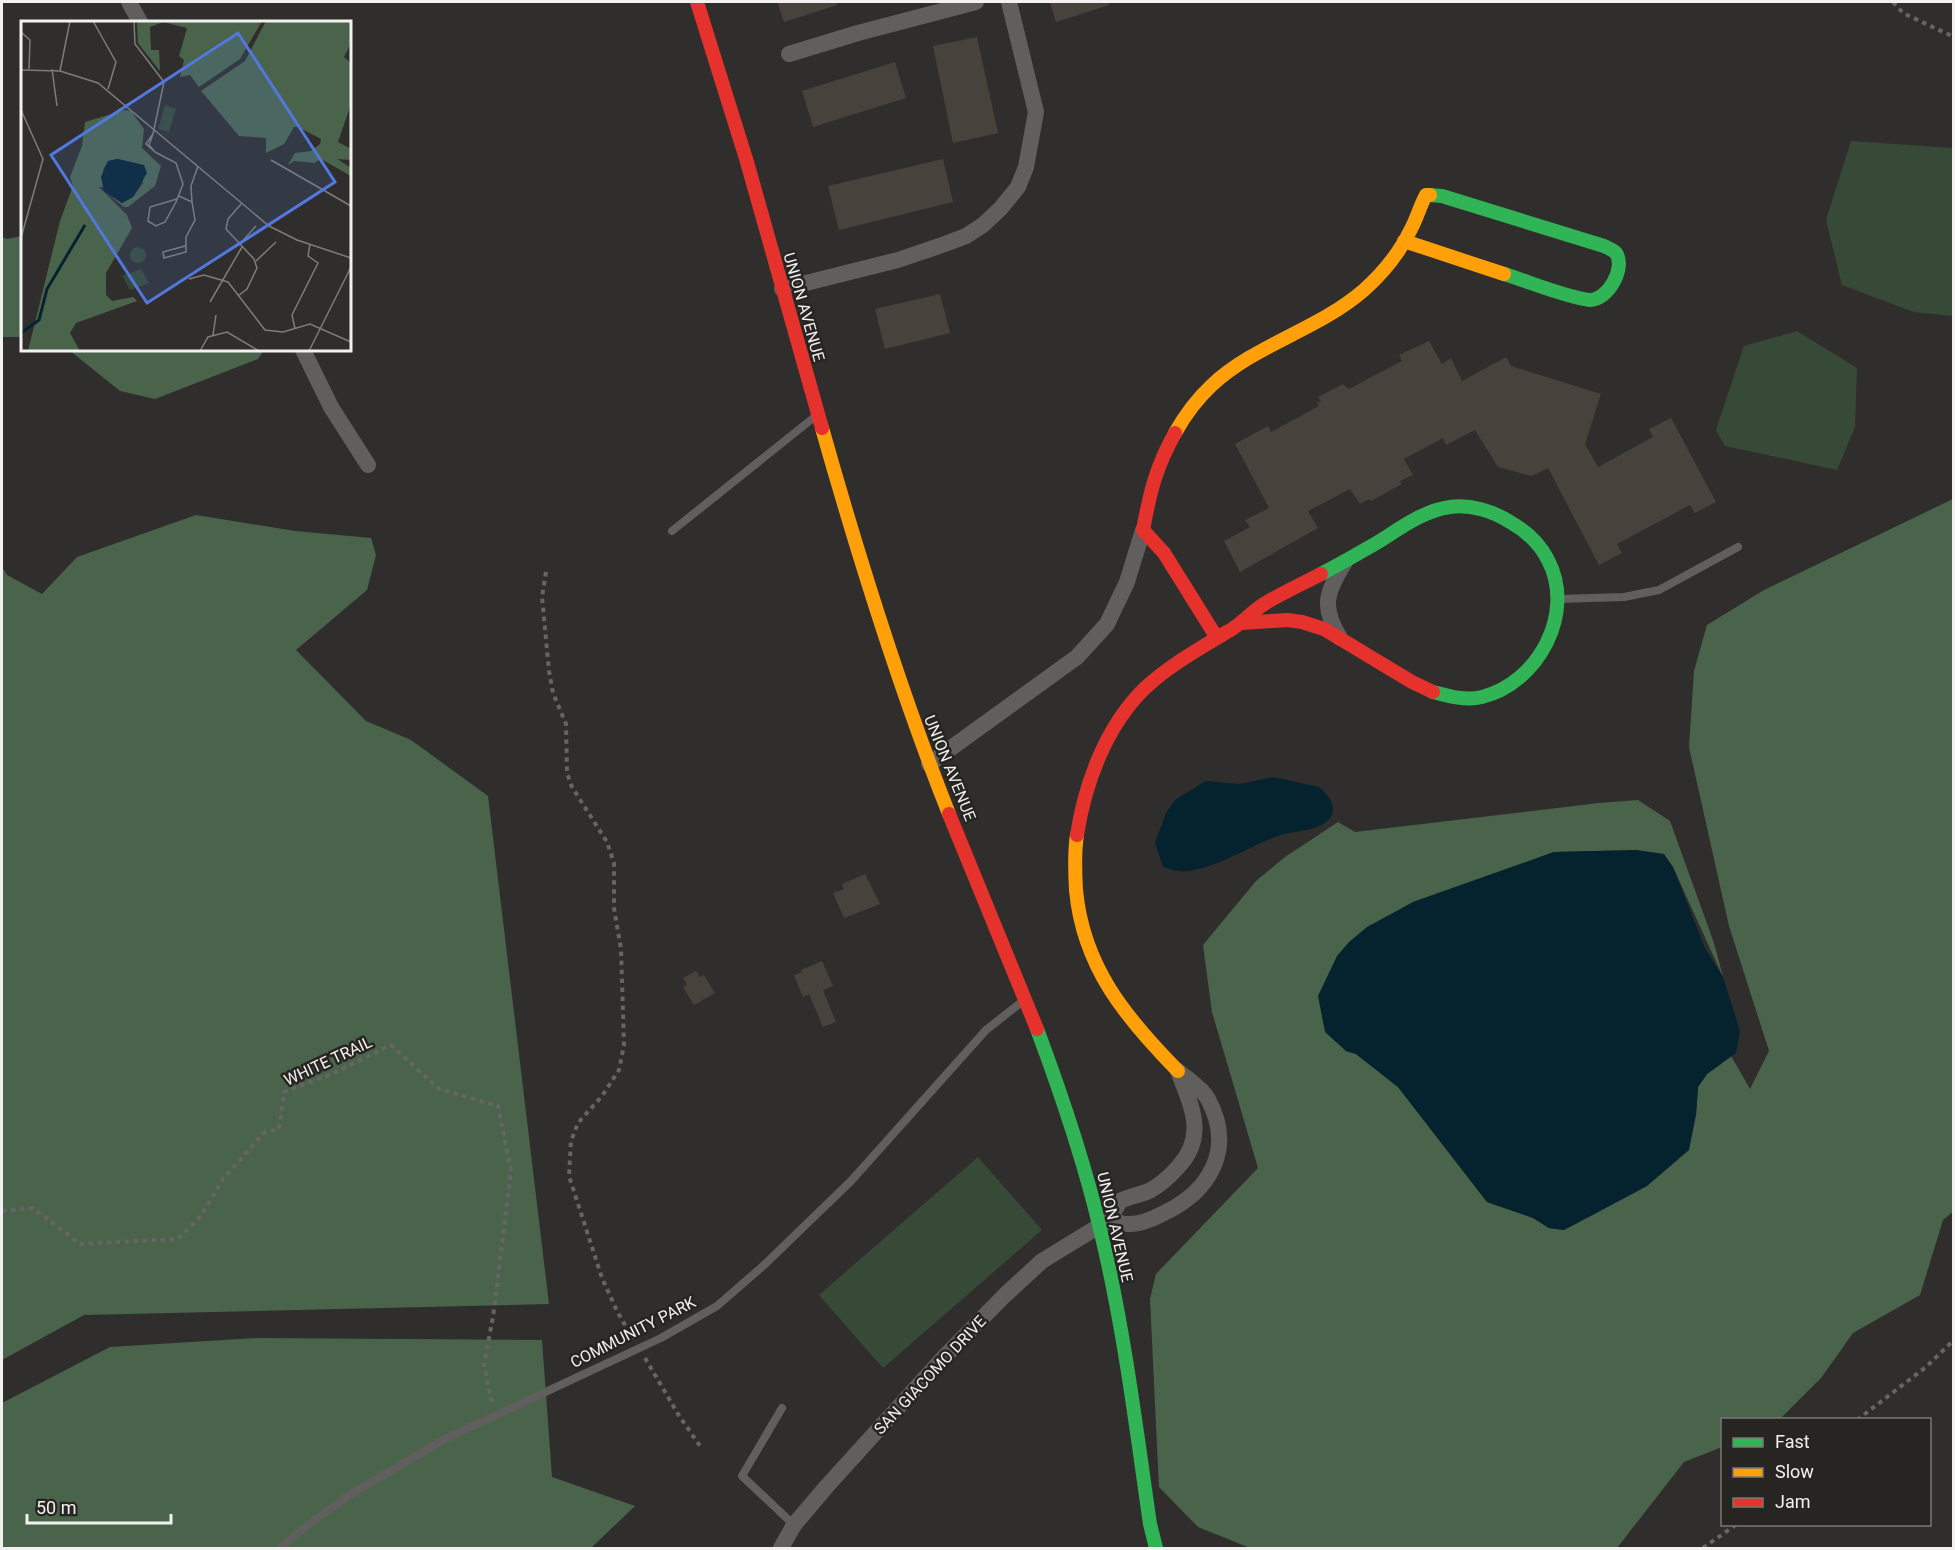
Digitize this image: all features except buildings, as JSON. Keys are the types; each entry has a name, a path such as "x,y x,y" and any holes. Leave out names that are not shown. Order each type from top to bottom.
{"street":[{"path":"129,2 139,21"},
{"name":"UNION AVENUE","path":"697,2 723,77 817,414 887,647 929,764 1026,999 1105,1222 1150,1524 1156,1548"},
{"path":"789,54 976,2"},
{"path":"782,289 898,260 966,236 983,225 1018,187 1026,167 1036,112 1010,2"},
{"path":"929,764 1077,657 1107,624 1127,582 1143,530 1152,482 1172,440 1199,398 1238,365 1324,319 1356,298 1378,276 1404,241 1426,195 1434,195 1604,246 1613,250 1618,258 1617,268 1609,290 1602,297 1593,300 1580,298 1404,241"},
{"path":"303,351 331,407 368,465"},
{"path":"1105,1222 1128,1225 1155,1218 1176,1208 1197,1193 1210,1176 1219,1149 1218,1124 1207,1097 1178,1071 1127,1016 1110,992 1096,966 1080,919 1075,844 1078,818 1090,775 1099,755 1129,707 1147,687 1176,664 1242,623 1262,606 1346,561 1416,519 1438,510 1457,506 1476,507 1495,513 1520,526 1539,546 1554,573 1556,599 1551,635 1536,664 1514,684 1480,698 1452,698 1422,687 1340,638 1302,622 1274,619 1242,623"},
{"path":"1143,530 1164,554 1217,638"},
{"path":"1340,638 1330,622 1327,602 1332,584 1346,561"},
{"name":"SAN GIACOMO DRIVE","path":"782,1548 794,1525 944,1357 1005,1294 1042,1262 1105,1222 1120,1201 1150,1190 1167,1179 1190,1151 1194,1140 1194,1116 1178,1071"}],"lane":[{"path":"672,531 817,414"},
{"path":"1556,599 1624,597 1659,590 1738,547"},
{"name":"COMMUNITY PARK","path":"280,1548 351,1494 447,1438 639,1348 717,1306 763,1266 850,1181 986,1030 1026,999"},
{"path":"782,1408 742,1476 794,1525"}],"path":[{"path":"1893,2 1903,13 1953,37"},
{"path":"546,572 542,597 547,652 553,693 566,724 567,773 572,787 607,842 614,863 614,908 621,949 624,1045 619,1070 602,1096 578,1123 571,1141 569,1176 602,1278 617,1311 678,1414 700,1446"},
{"name":"WHITE TRAIL","path":"2,1211 33,1208 80,1244 178,1239 201,1216 223,1179 265,1132 279,1130 284,1092 333,1073 391,1045 439,1089 498,1106 511,1171 493,1317 484,1364 495,1415"},
{"path":"1858,1418 1926,1367 1953,1340"},
{"path":"1703,1548 1734,1526"}],"green space":[{"path":"1851,141 1953,148 1953,316 1914,312 1842,285 1826,220"},
{"path":"21,236 21,337 2,337 2,237 7,239"},
{"path":"1797,331 1857,368 1855,427 1837,470 1725,446 1716,430 1744,346"},
{"path":"70,351 263,351 258,359 155,399 120,391"},
{"path":"1953,499 1954,1211 1943,1220 1920,1295 1853,1333 1821,1378 1781,1418 1721,1418 1721,1447 1684,1462 1617,1548 1250,1548 1198,1527 1159,1487 1150,1299 1156,1274 1258,1168 1212,1012 1203,945 1256,881 1285,857 1338,822 1355,832 1638,800 1670,821 1714,943 1723,977 1673,867 1637,850 1554,852 1413,902 1346,1051 1356,1054 1398,1087 1487,1202 1533,1218 1549,1228 1564,1230 1647,1186 1696,1115 1698,1087 1707,1074 1731,1056 1750,1089 1769,1051 1729,926 1689,747 1694,671 1707,625 1764,590"},
{"path":"196,515 295,531 371,538 376,555 367,590 296,650 366,721 411,740 488,796 549,1304 84,1315 2,1360 2,567 7,575 42,594 77,557"},
{"path":"978,1157 1042,1230 883,1368 819,1295"},
{"path":"256,1338 542,1340 552,1477 635,1506 591,1548 2,1548 2,1403 110,1347"}],"water":[{"path":"1273,777 1319,787 1329,797 1333,806 1332,815 1319,826 1281,835 1205,867 1182,871 1163,867 1155,843 1166,813 1176,799 1206,781 1240,784"},
{"path":"1637,850 1664,854 1673,867 1705,948 1723,977 1740,1031 1736,1053 1707,1074 1698,1087 1696,1115 1689,1150 1647,1186 1564,1230 1549,1228 1533,1218 1487,1202 1398,1087 1356,1054 1346,1051 1325,1032 1318,996 1337,956 1349,942 1367,927 1413,902 1554,852"}],"traffic: fast":[{"path":"1430,195 1442,196 1604,246 1616,253 1619,267 1609,289 1597,299 1590,300 1559,293 1504,274"},
{"path":"1321,574 1419,517 1450,507 1473,508 1489,512 1503,518 1532,538 1548,560 1556,581 1557,602 1554,623 1535,661 1520,677 1502,689 1482,697 1463,698 1433,692"},
{"path":"1037,1029 1072,1130 1101,1233 1123,1341 1150,1524 1156,1548"}],"traffic: slow":[{"path":"1175,433 1201,396 1229,371 1267,347 1327,316 1364,290 1396,254 1407,238 1426,195 1430,195"},
{"path":"1404,241 1504,274"},
{"path":"822,428 881,623 913,719 949,814"},
{"path":"1077,835 1075,876 1080,918 1098,967 1110,990 1125,1011 1178,1071"}],"traffic: jam":[{"path":"697,2 747,162 822,428"},
{"path":"1175,433 1154,480 1143,530 1164,553 1217,638"},
{"path":"1077,835 1086,795 1099,756 1119,720 1145,688 1198,649 1232,629 1264,604 1321,574"},
{"path":"1242,623 1287,620 1324,629 1412,682 1433,692"},
{"path":"949,814 1037,1029"}]}
